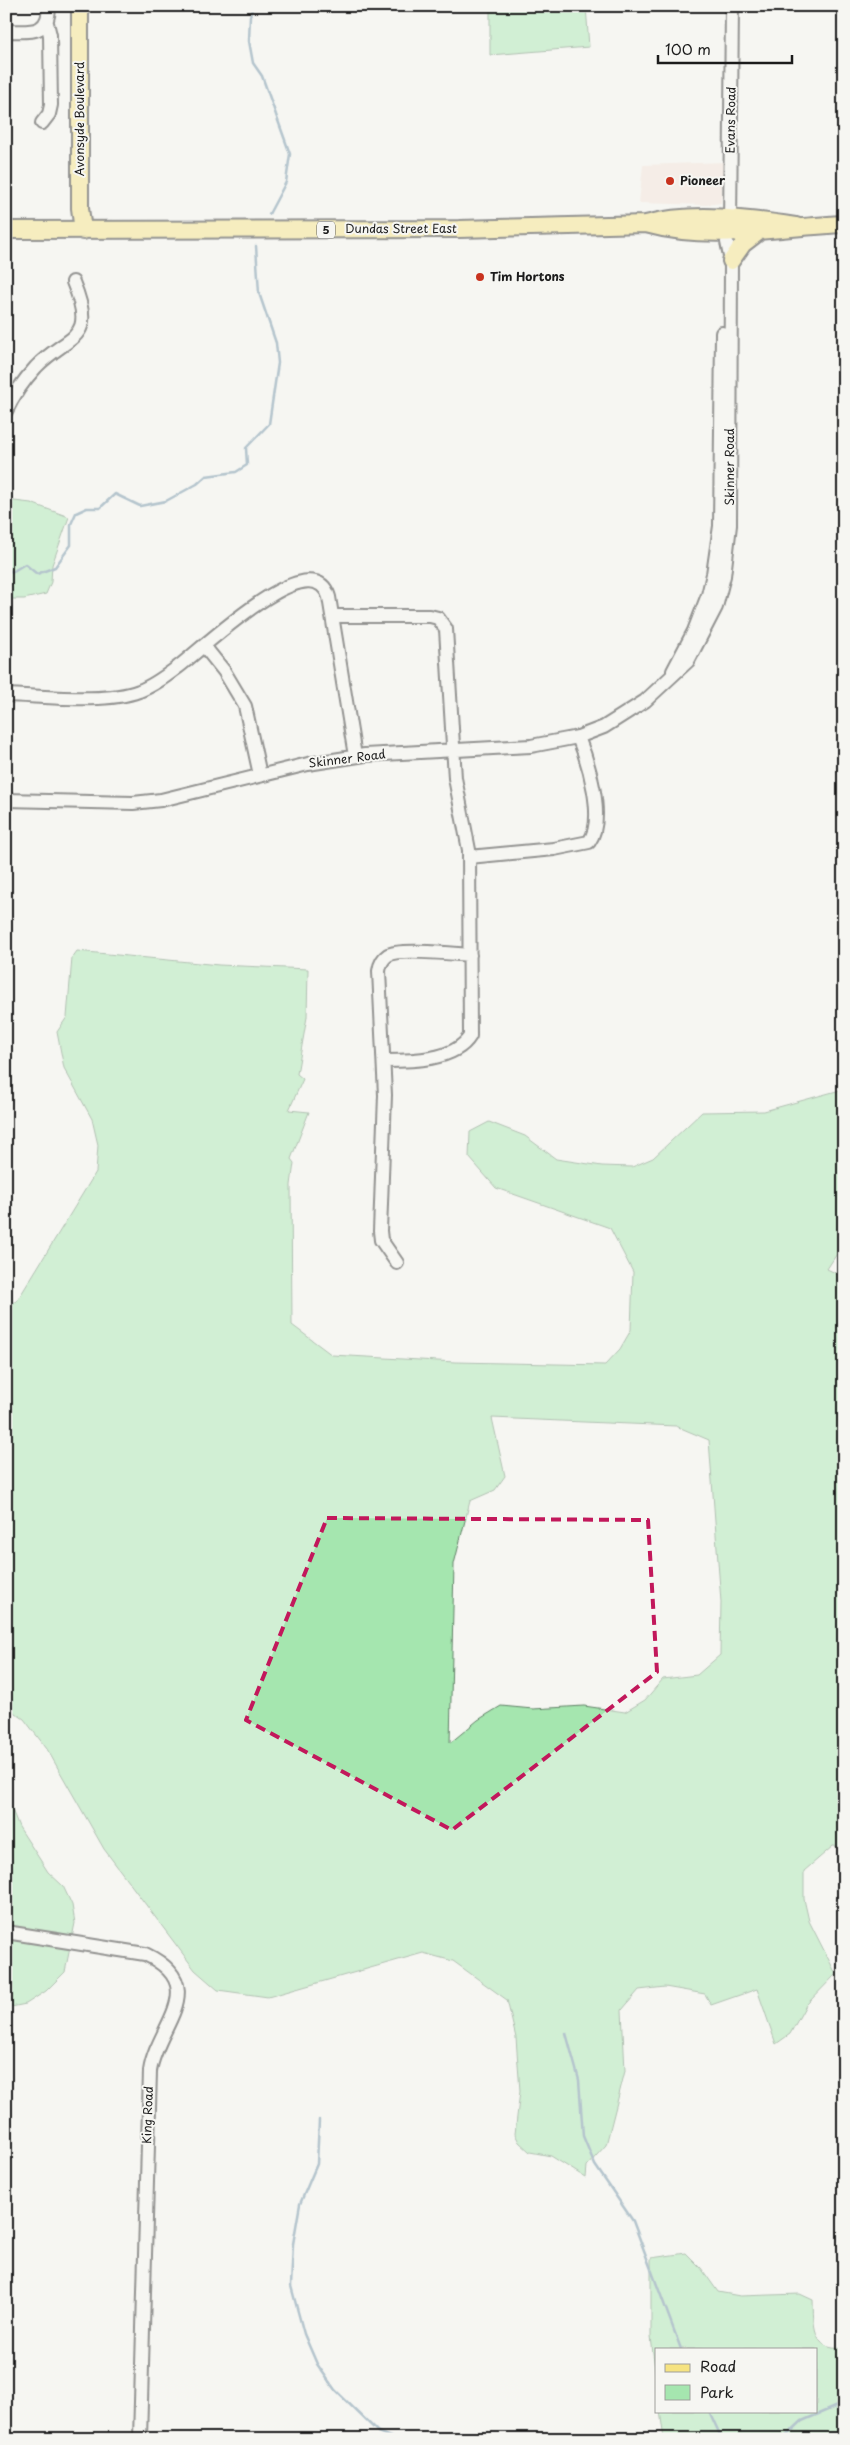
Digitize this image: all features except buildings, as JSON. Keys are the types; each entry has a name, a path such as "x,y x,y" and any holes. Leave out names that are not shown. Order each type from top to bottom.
{"main road":[{"name":"Avonsyde Boulevard","path":"80,6 80,208 82,231"},
{"name":"Dundas Street East","path":"6,230 449,229 646,224 671,231 760,231 796,226"},
{"name":"Dundas Street East","path":"729,231 844,224"},
{"path":"731,261 743,244 760,231"}],"street":[{"path":"42,122 49,114 51,104 50,35 47,23 50,6"},
{"name":"Evans Road","path":"729,231 732,6"},
{"path":"6,31 35,30 47,23"},
{"name":"Skinner Road","path":"6,800 133,803 161,800 308,764 355,756 531,746 578,737 604,727 645,701 688,661 704,634 716,607 724,576 730,525 731,261 729,231"},
{"name":"Skinner Road","path":"670,676 694,631 708,595 720,526 721,375 725,248 729,231"},
{"path":"6,411 10,402 37,366 74,339 78,333 81,326 82,305 73,282"},
{"path":"6,696 109,697 139,691 155,683 263,599 296,583 314,581 324,586 328,597 355,756"},
{"path":"332,616 430,616 443,623 446,628 452,750 469,857 470,1029 466,1042 446,1054 425,1058 385,1061"},
{"path":"204,646 224,670 245,706 260,775"},
{"path":"469,857 554,849 589,842 595,830 596,815 589,768 578,737"},
{"path":"397,1263 387,1250 380,1231 385,1061 379,971 384,958 396,952 470,955"},
{"name":"King Road","path":"6,1932 145,1954 163,1964 175,1979 178,1989 179,1999 176,2011 156,2049 150,2071 140,2439"}],"highlighted area":[{"path":"327,1518 648,1520 657,1672 452,1830 246,1720"}],"shaded area":[{"path":"724,162 721,203 706,205 639,203 643,165"}],"green space":[{"path":"490,6 586,6 589,47 490,55"},
{"path":"6,500 31,503 69,517 52,565 51,582 46,594 24,599 6,599"},
{"path":"77,951 219,965 308,969 307,1017 297,1074 303,1079 289,1110 309,1112 291,1159 294,1163 291,1185 292,1325 332,1355 455,1362 605,1365 620,1349 631,1330 633,1272 610,1228 496,1188 469,1157 470,1132 489,1122 525,1136 556,1159 602,1166 632,1167 653,1158 702,1112 764,1111 844,1089 844,1243 827,1269 844,1277 844,1847 833,1846 804,1871 804,1899 809,1921 836,1974 806,2005 790,2034 776,2044 757,1989 711,2005 705,1994 665,1987 639,1990 622,2010 625,2071 606,2145 587,2166 586,2178 551,2156 530,2152 519,2142 515,2134 520,2091 516,2038 507,2000 453,1961 423,1953 268,1997 218,1990 195,1970 104,1849 47,1749 24,1719 6,1707 6,1305 17,1301 96,1172 98,1145 92,1119 64,1068 57,1032 67,1017 72,958","holes":["492,1418 676,1426 709,1440 721,1602 720,1655 697,1675 663,1679 645,1700 625,1712 584,1706 533,1709 501,1706 478,1720 450,1743 454,1564 470,1501 495,1490 505,1476"]},
{"path":"6,1795 19,1827 48,1872 63,1886 72,1905 75,1923 65,1972 46,1991 26,2004 6,2008"},
{"path":"686,2253 701,2268 718,2292 740,2296 800,2294 813,2300 816,2334 825,2345 844,2347 844,2439 664,2439 660,2412 818,2412 818,2348 655,2348 655,2370 651,2337 651,2258"}],"waterway":[{"path":"253,6 250,16 249,41 253,63 262,76 290,154 286,182 269,214"},
{"path":"6,568 12,572 25,564 37,574 55,567 71,545 71,524 76,513 87,508 100,508 115,494 140,506 166,501 197,484 206,476 236,472 247,465 246,448 269,424 278,363 276,343 259,293 256,246"},
{"path":"566,2033 579,2080 583,2136 595,2165 633,2221 681,2348"},
{"path":"319,2120 317,2164 300,2204 293,2244 291,2286 304,2334 317,2364 335,2390 378,2432 395,2439"},
{"path":"783,2439 802,2421 837,2406 844,2401"},
{"path":"709,2412 722,2439"}],"place":[{"name":"Pioneer","path":"670,181"},
{"name":"Tim Hortons","path":"480,277"}]}
